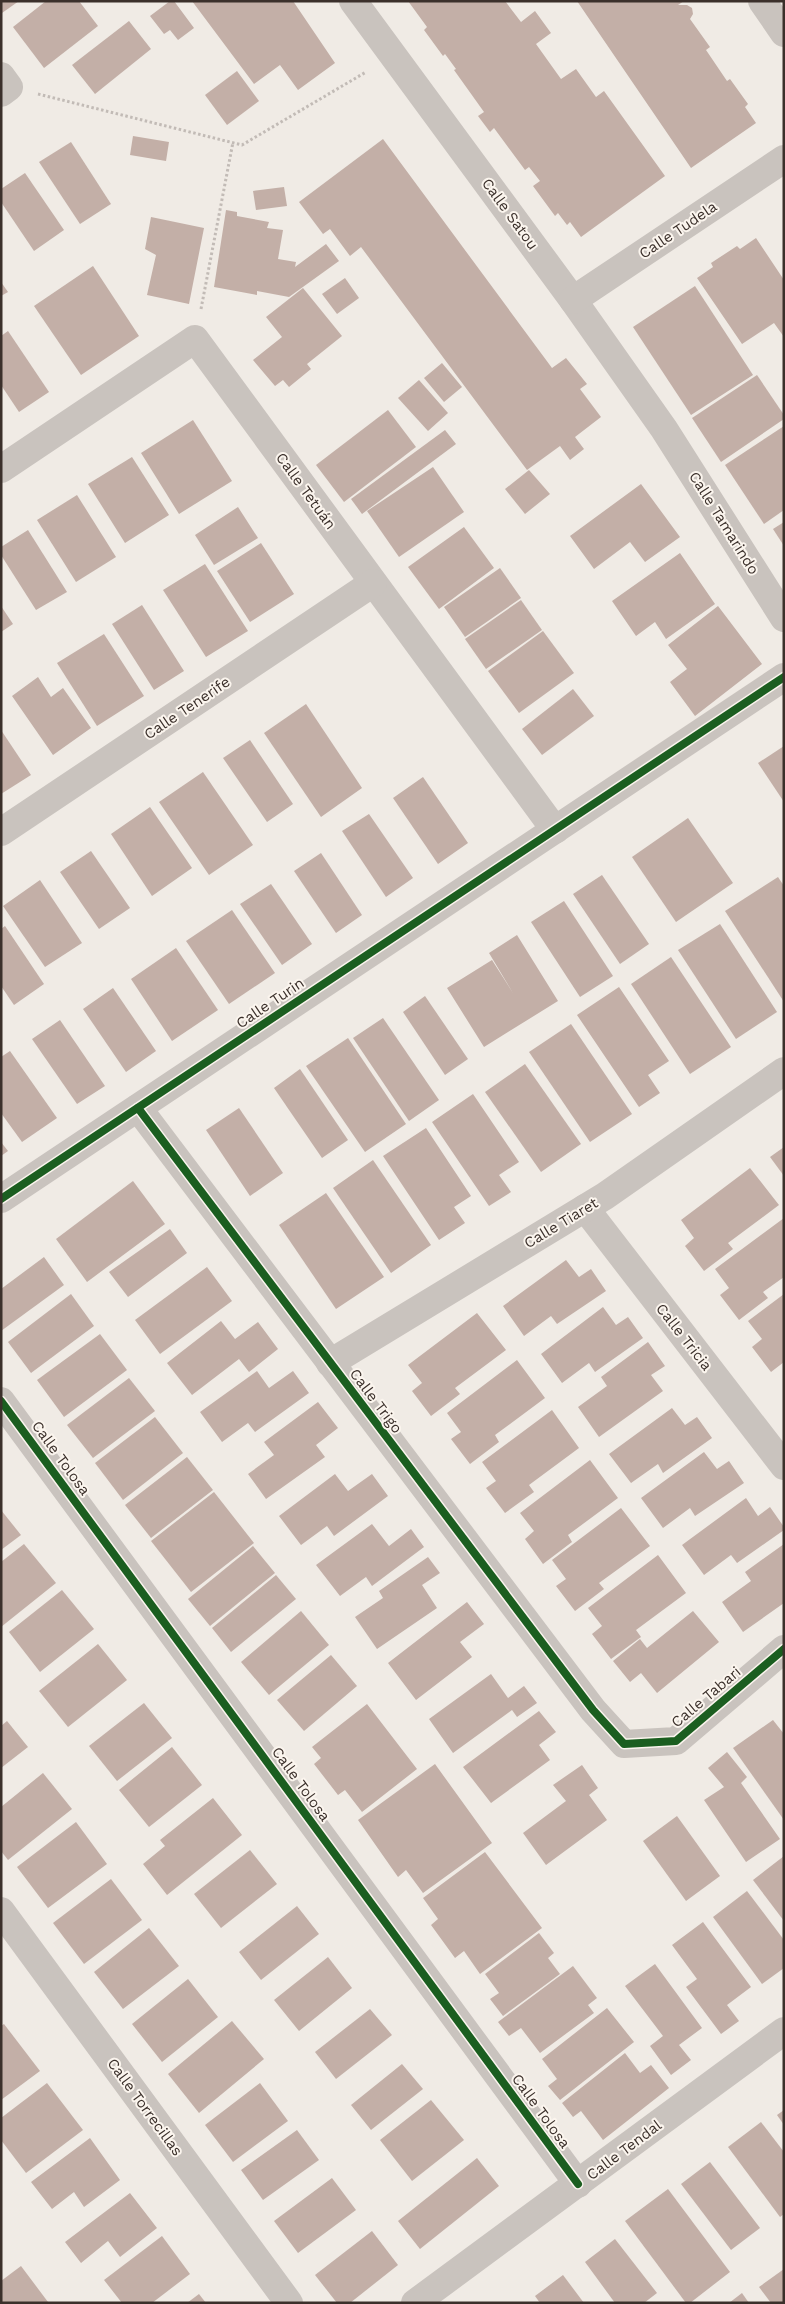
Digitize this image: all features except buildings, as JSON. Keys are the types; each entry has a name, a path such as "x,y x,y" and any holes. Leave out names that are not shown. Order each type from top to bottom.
{"street":[{"name":"Calle Satou","path":"354,1 573,300 664,429"},
{"path":"762,1 784,33"},
{"name":"Calle Tudela","path":"573,300 784,159"},
{"path":"1,469 195,340"},
{"name":"Calle Tetuán","path":"195,340 554,830"},
{"name":"Calle Tamarindo","path":"664,429 784,618"},
{"name":"Calle Tenerife","path":"1,832 373,583"},
{"name":"Calle Turin","path":"1,1199 784,677"},
{"name":"Calle Tiaret","path":"330,1363 585,1208 784,1071"},
{"name":"Calle Trigo","path":"138,1108 593,1710"},
{"name":"Calle Tricia","path":"585,1208 784,1466"},
{"name":"Calle Tolosa","path":"1,1401 578,2184"},
{"name":"Calle Tabari","path":"593,1710 624,1744 676,1741 784,1649"},
{"name":"Calle Torrecillas","path":"1,1911 290,2303"},
{"name":"Calle Tendal","path":"415,2303 784,2031"}],"path":[{"path":"4,85 242,145 395,55"},
{"path":"195,340 233,142"}],"cycle path":[{"path":"1,1199 784,677"},
{"path":"138,1108 593,1710 624,1744 676,1741 784,1649"},
{"path":"1,1401 578,2184"}]}
